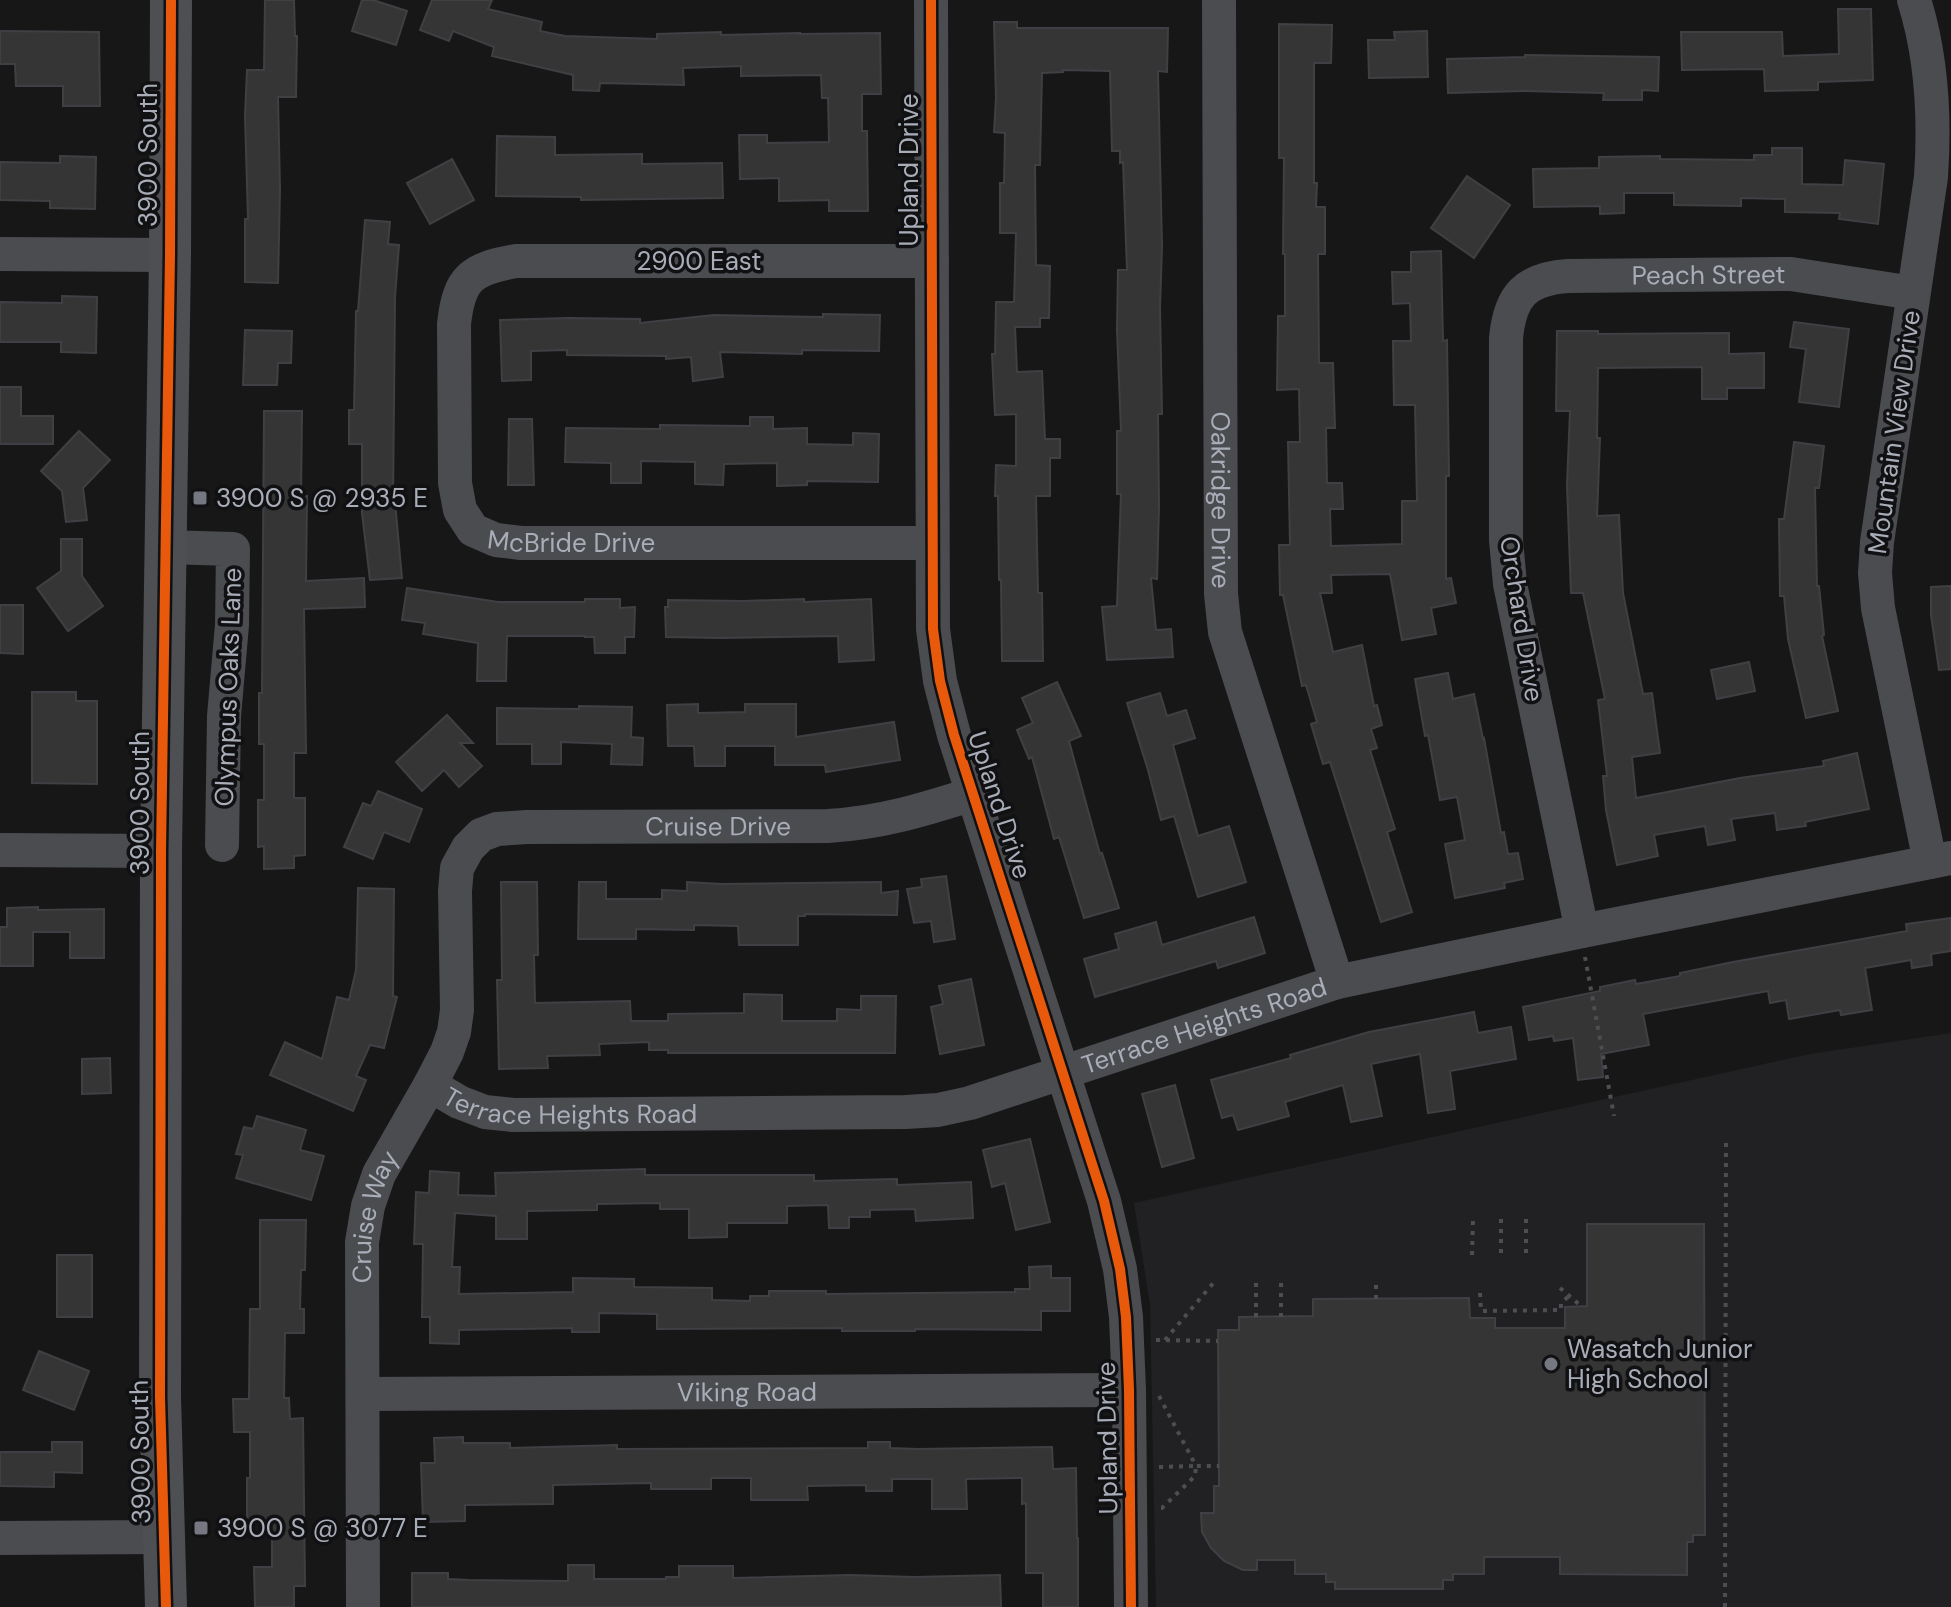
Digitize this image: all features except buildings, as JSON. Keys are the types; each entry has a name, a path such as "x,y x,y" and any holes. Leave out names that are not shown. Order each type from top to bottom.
{"main road":[{"name":"3900 South","path":"166,1607 160,1411 161,851 171,0"}],"street":[{"name":"Upland Drive","path":"931,0 933,629 940,681 954,735 1064,1072 1104,1201 1120,1269 1126,1317 1143,1391 1131,1607"},
{"name":"Oakridge Drive","path":"1219,0 1221,594 1225,632 1337,982"},
{"name":"Mountain View Drive","path":"1914,0 1921,23 1933,100 1931,177 1875,573 1878,608 1940,860"},
{"path":"0,254 170,255"},
{"name":"2900 East","path":"469,277 490,266 516,261 932,261"},
{"name":"Peach Street","path":"1513,304 1525,289 1540,280 1568,276 1791,274 1913,293"},
{"name":"McBride Drive","path":"469,277 457,300 454,324 455,483 460,510 473,530 496,540 521,543 932,543"},
{"name":"Orchard Drive","path":"1513,304 1506,338 1506,540 1510,584 1582,941"},
{"name":"Olympus Oaks Lane","path":"165,547 233,549 232,625 224,716 222,845"},
{"name":"Cruise Drive","path":"468,848 481,835 497,829 527,827 862,824 973,794"},
{"name":"Cruise Way","path":"363,1607 362,1242 368,1206 379,1174 430,1085 454,1032 457,1010 455,891 457,868 468,848"},
{"path":"0,850 161,851"},
{"name":"Terrace Heights Road","path":"430,1085 459,1102 485,1112 513,1115 938,1110 970,1103 1337,982 1582,941 1940,860"},
{"name":"Viking Road","path":"363,1394 1143,1391"},
{"path":"0,1538 163,1537"}],"path":[{"path":"1582,941 1614,1116"},
{"path":"1725,1607 1726,1139"},
{"path":"1472,1255 1473,1219"},
{"path":"1501,1219 1501,1256"},
{"path":"1526,1219 1526,1256"},
{"path":"1165,1340 1215,1281"},
{"path":"1256,1281 1256,1317"},
{"path":"1281,1281 1281,1317"},
{"path":"1376,1282 1376,1299"},
{"path":"1560,1288 1581,1306"},
{"path":"1480,1293 1481,1311 1561,1310 1561,1303 1569,1296"},
{"path":"1156,1340 1218,1341"},
{"path":"1143,1391 1196,1466 1195,1476 1162,1508 1156,1508"},
{"path":"1156,1467 1219,1466"}],"shaded area":[{"name":"Wasatch Junior High School","path":"1951,1033 1951,1607 1156,1607 1150,1305 1134,1203 1810,1054"}],"cycle path":[{"path":"166,1607 160,1397 161,851 171,0"},
{"path":"931,0 933,629 940,681 954,735 1104,1201 1120,1269 1126,1317 1129,1390 1131,1607"}],"place":[{"name":"3900 S @ 2935 E","path":"200,498"},
{"name":"Wasatch Junior High School","path":"1551,1364"},
{"name":"3900 S @ 3077 E","path":"201,1528"}]}
